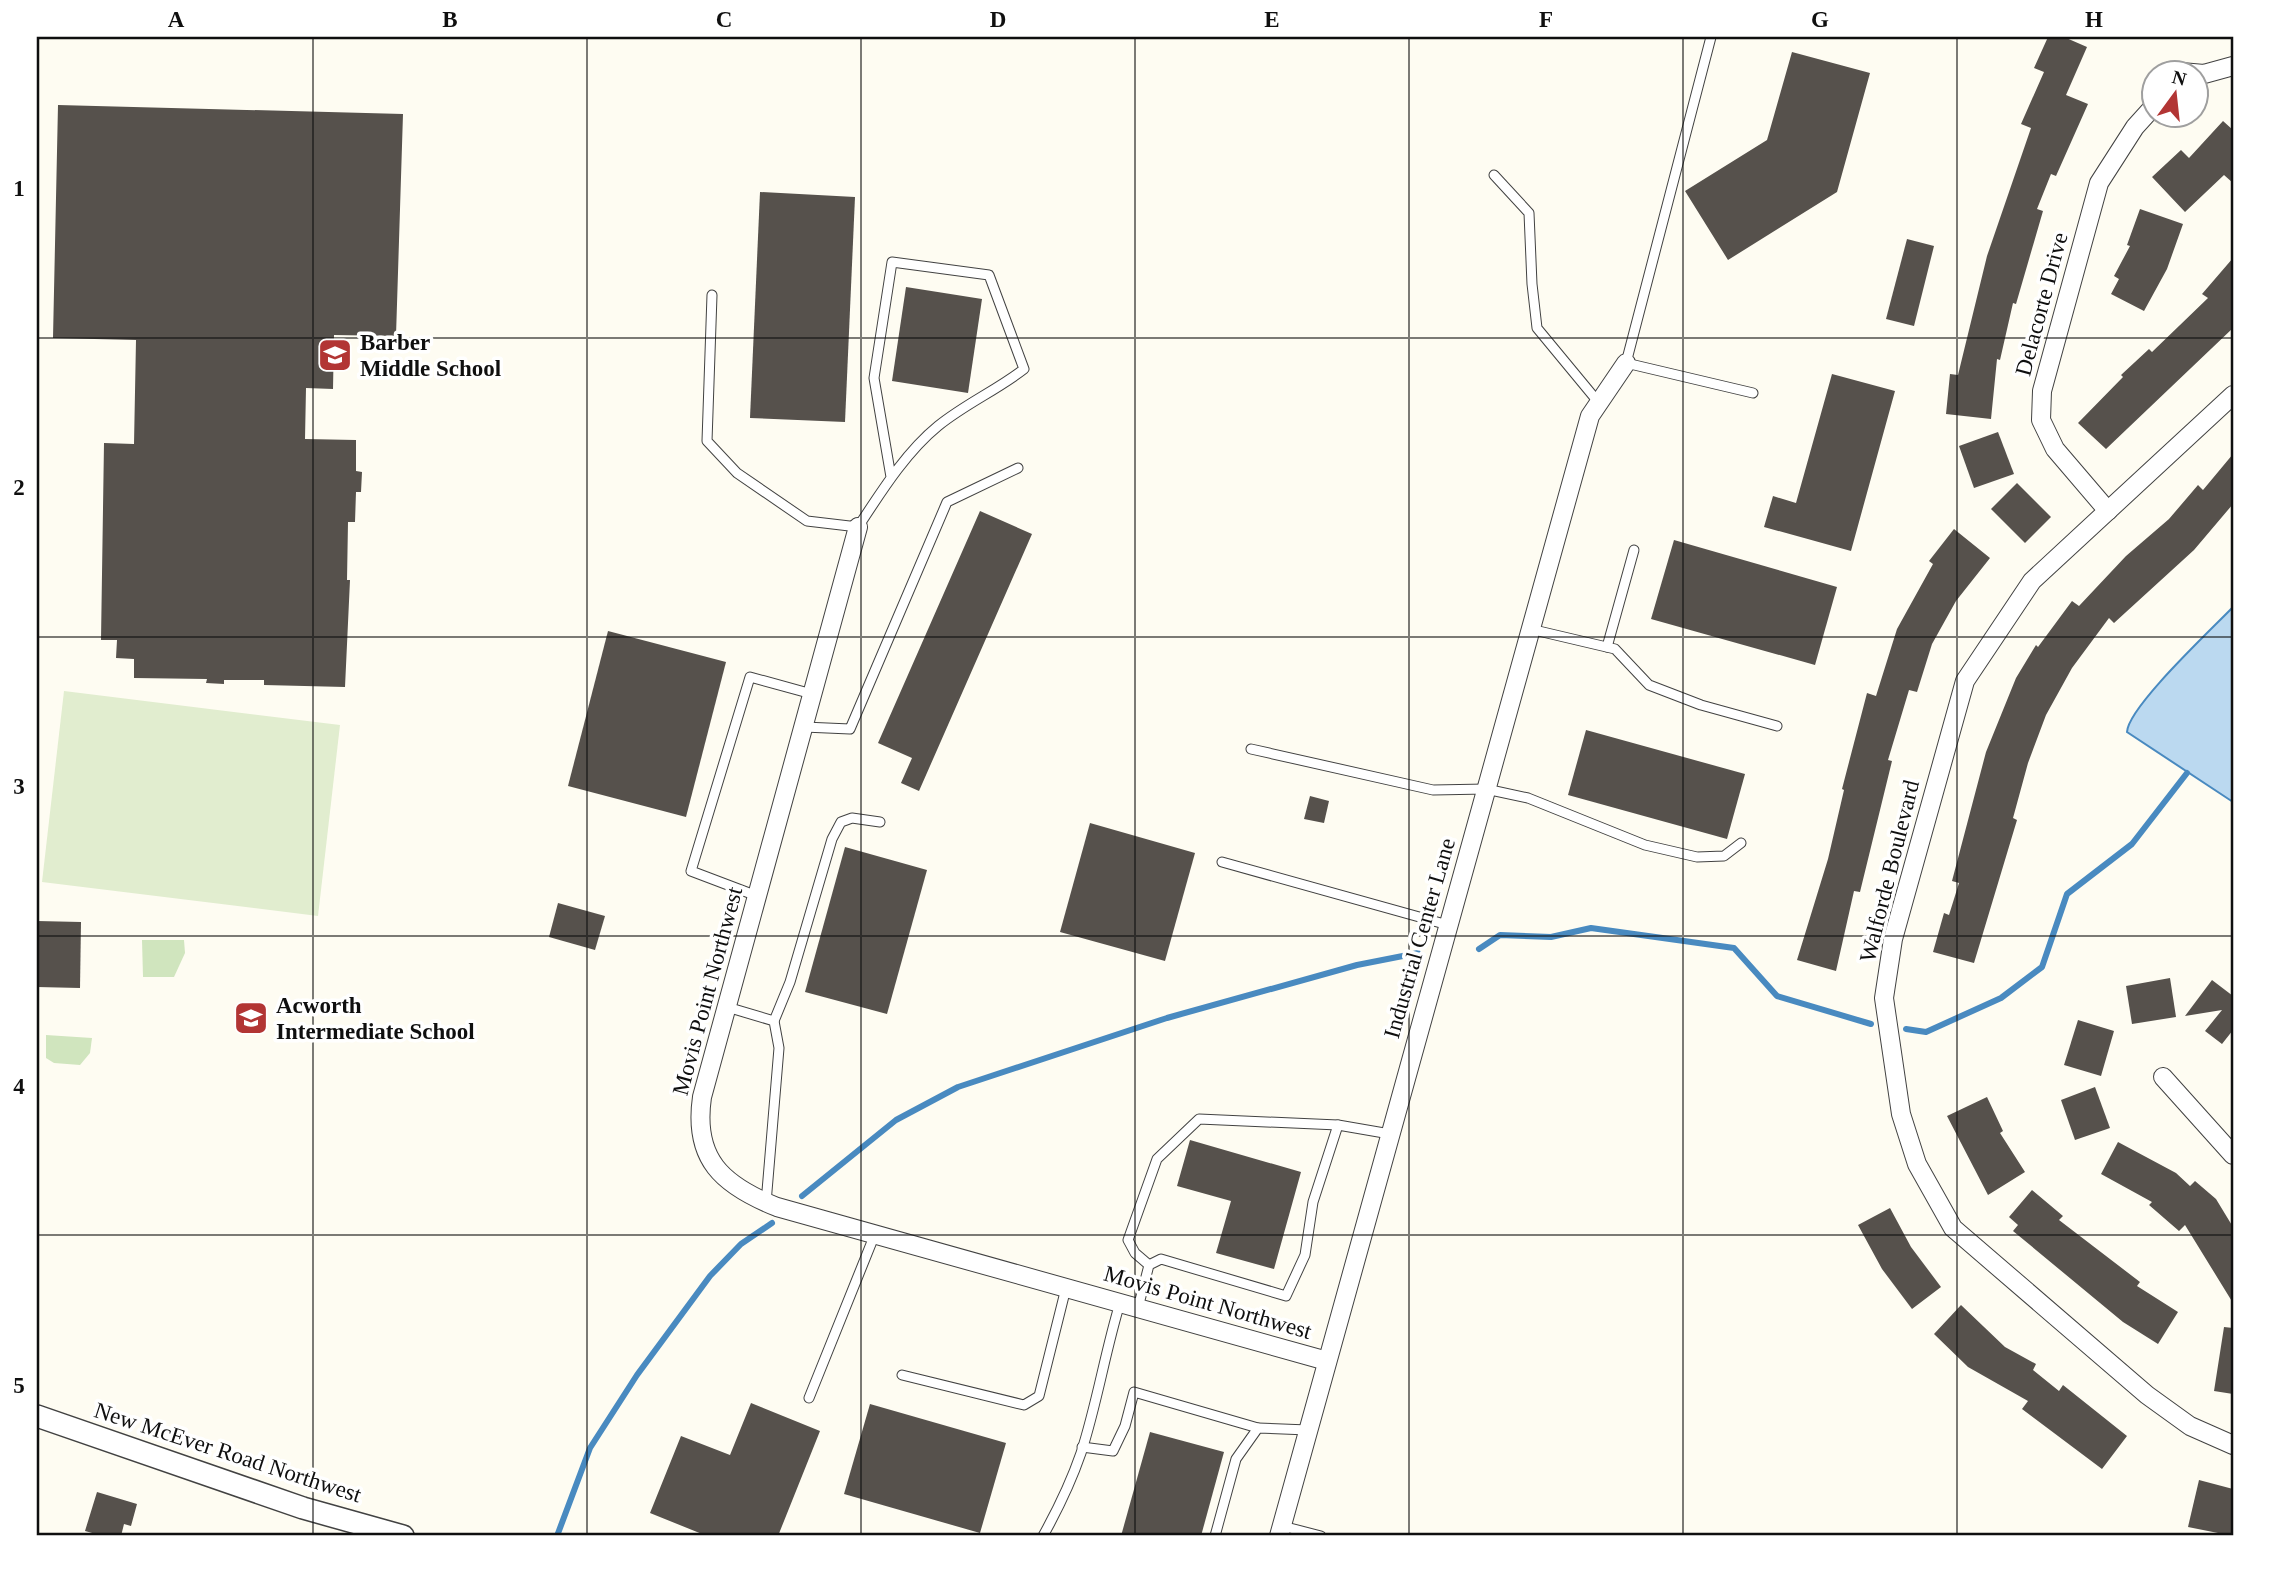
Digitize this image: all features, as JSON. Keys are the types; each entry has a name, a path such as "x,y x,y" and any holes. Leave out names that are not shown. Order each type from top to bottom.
{"street":[{"path":"2210,72 2233,66"},
{"name":"Delacorte Drive","path":"2108,511 2055,450 2041,420 2042,391 2099,183 2140,121"},
{"name":"Industrial Center Lane","path":"1280,1531 1590,416 1626,363"},
{"name":"Walforde Boulevard","path":"2233,395 2032,581 1965,681 1893,939 1884,998 1901,1114 1917,1164 1953,1228 2147,1395 2190,1426 2233,1445"},
{"name":"Movis Point Northwest","path":"858,527 702,1097 700,1138 717,1170 733,1186 766,1203 1327,1361"},
{"path":"2163,1077 2233,1155"},
{"name":"New McEver Road Northwest","path":"37,1416 303,1507 403,1536"}],"lane":[{"path":"1711,37 1626,363 1753,393"},
{"path":"1494,175 1529,213 1537,328 1599,402"},
{"path":"712,295 707,441 737,473 807,521 858,527 891,477 938,426 1024,369 989,275 892,262 874,378 891,477"},
{"path":"804,727 850,729 947,502 1018,468"},
{"path":"1607,647 1634,550"},
{"path":"1530,629 1615,649 1649,685 1701,705 1777,726"},
{"path":"757,896 691,871 751,677 813,694"},
{"path":"1251,749 1433,790 1486,789 1528,798 1646,845 1697,857 1724,856 1741,843"},
{"path":"766,1203 779,1048 774,1021 790,982 832,839 841,822 852,818 880,822"},
{"path":"1222,862 1448,925"},
{"path":"727,1007 774,1021"},
{"path":"1149,1265 1135,1253 1128,1240 1157,1159 1199,1119 1338,1125 1390,1134"},
{"path":"1043,1536 1063,1499 1082,1447 1103,1359 1149,1265 1161,1259 1286,1296 1305,1255 1313,1202 1338,1125"},
{"path":"809,1398 875,1234"},
{"path":"902,1375 1024,1405 1039,1396 1066,1288"},
{"path":"1082,1447 1113,1451 1125,1426 1134,1392 1258,1428 1308,1430"},
{"path":"1215,1536 1236,1459 1258,1428"},
{"path":"1280,1531 1321,1536"}],"green space":[{"path":"64,691 340,725 318,916 42,882"},
{"path":"142,940 184,940 185,953 174,977 143,977"},
{"path":"46,1035 92,1038 90,1053 80,1065 54,1063 46,1058"}],"water":[{"path":"2233,607 2233,802 2127,732 2131,720 2155,687"}],"building":[{"path":"2048,37 2064,37 2087,47 2066,95 2088,104 2056,176 2051,174 2037,209 2043,211 2016,304 2013,303 2000,360 1997,359 1991,419 1946,414 1950,374 1958,375 1987,256 2031,128 2021,124 2044,72 2034,68"},
{"path":"1792,52 1870,73 1837,192 1728,260 1685,191 1767,140"},
{"name":"Barber Middle School","path":"58,105 403,114 396,336 334,335 333,389 306,388 305,439 356,440 356,471 362,472 361,492 356,492 355,522 348,522 347,580 350,580 345,687 264,685 264,680 224,680 224,684 206,683 207,679 134,678 134,659 116,658 117,640 101,640 104,443 134,444 136,340 53,338"},
{"path":"2223,121 2233,130 2233,183 2224,175 2185,212 2152,177 2181,150 2189,158"},
{"path":"760,192 855,197 845,422 750,418"},
{"path":"2140,209 2183,224 2167,269 2144,311 2111,294 2119,279 2114,276 2130,246 2127,245"},
{"path":"1907,239 1934,246 1914,326 1886,319"},
{"path":"2233,258 2233,328 2106,449 2078,423 2123,377 2121,375 2149,349 2152,352 2208,298 2202,294"},
{"path":"906,287 982,299 968,393 892,381"},
{"path":"1832,374 1895,391 1851,551 1764,527 1773,496 1796,503"},
{"path":"1998,432 2014,474 1974,488 1959,446"},
{"path":"2233,454 2233,504 2194,550 2114,623 2109,618 2072,668 2046,715 2028,763 2013,818 2017,820 1974,963 1933,952 1944,913 1949,915 1959,883 1952,881 1986,752 2016,678 2036,645 2038,647 2072,601 2079,606 2126,556 2169,519 2198,485 2203,490"},
{"path":"2017,483 2051,517 2025,543 1991,509"},
{"path":"980,511 1032,534 919,791 901,783 912,758 878,743"},
{"path":"1954,529 1990,558 1956,601 1932,644 1917,692 1909,690 1888,760 1892,761 1860,892 1854,891 1836,971 1797,960 1828,859 1844,790 1842,789 1867,693 1876,696 1897,629 1933,564 1929,561"},
{"path":"1674,540 1837,587 1815,665 1651,619"},
{"path":"608,631 726,662 686,817 568,786"},
{"path":"1586,730 1745,774 1727,839 1568,795"},
{"path":"1310,796 1329,801 1324,823 1304,819"},
{"path":"1090,823 1195,853 1165,961 1060,932"},
{"path":"845,847 927,870 887,1014 805,992"},
{"path":"558,903 605,916 595,950 549,937"},
{"path":"37,921 81,922 80,988 37,987"},
{"path":"2170,978 2176,1017 2132,1024 2126,986"},
{"path":"2212,980 2233,996 2233,1030 2222,1044 2205,1031 2222,1010 2185,1016"},
{"path":"2078,1020 2114,1031 2101,1076 2064,1065"},
{"path":"2095,1087 2110,1128 2075,1140 2061,1100"},
{"path":"1987,1097 2003,1131 2000,1133 2025,1172 1988,1195 1947,1116"},
{"path":"1190,1140 1301,1172 1274,1269 1216,1253 1231,1201 1177,1186"},
{"path":"2118,1142 2176,1173 2190,1186 2195,1181 2216,1199 2233,1227 2233,1303 2185,1225 2179,1231 2149,1205 2152,1202 2101,1174"},
{"path":"2032,1190 2063,1216 2059,1220 2140,1282 2137,1286 2178,1312 2158,1344 2123,1322 2013,1231 2018,1225 2009,1217"},
{"path":"1890,1208 1911,1247 1941,1287 1912,1309 1882,1269 1858,1225"},
{"path":"1961,1305 2005,1347 2036,1364 2033,1370 2059,1391 2063,1385 2127,1436 2102,1469 2022,1409 2028,1401 1968,1367 1934,1334"},
{"path":"2224,1327 2233,1328 2233,1394 2214,1391"},
{"path":"751,1403 820,1431 778,1536 707,1536 650,1513 681,1436 730,1455"},
{"path":"870,1404 1006,1443 980,1533 844,1494"},
{"path":"1150,1432 1224,1452 1201,1536 1121,1536"},
{"path":"2199,1480 2233,1489 2233,1536 2188,1527"},
{"path":"97,1492 137,1504 131,1526 124,1524 121,1536 103,1536 85,1531"}],"waterway":[{"path":"1906,1029 1926,1032 2001,998 2042,967 2067,894 2132,844 2187,773"},
{"path":"1479,949 1500,935 1551,937 1591,928 1734,948 1777,996 1871,1024"},
{"path":"802,1196 896,1120 958,1087 1167,1018 1357,965 1418,953"},
{"path":"557,1536 590,1448 637,1375 710,1276 741,1244 772,1223"}],"place":[{"name":"Barber Middle School","path":"335,355"},
{"name":"Acworth Intermediate School","path":"251,1018"}]}
